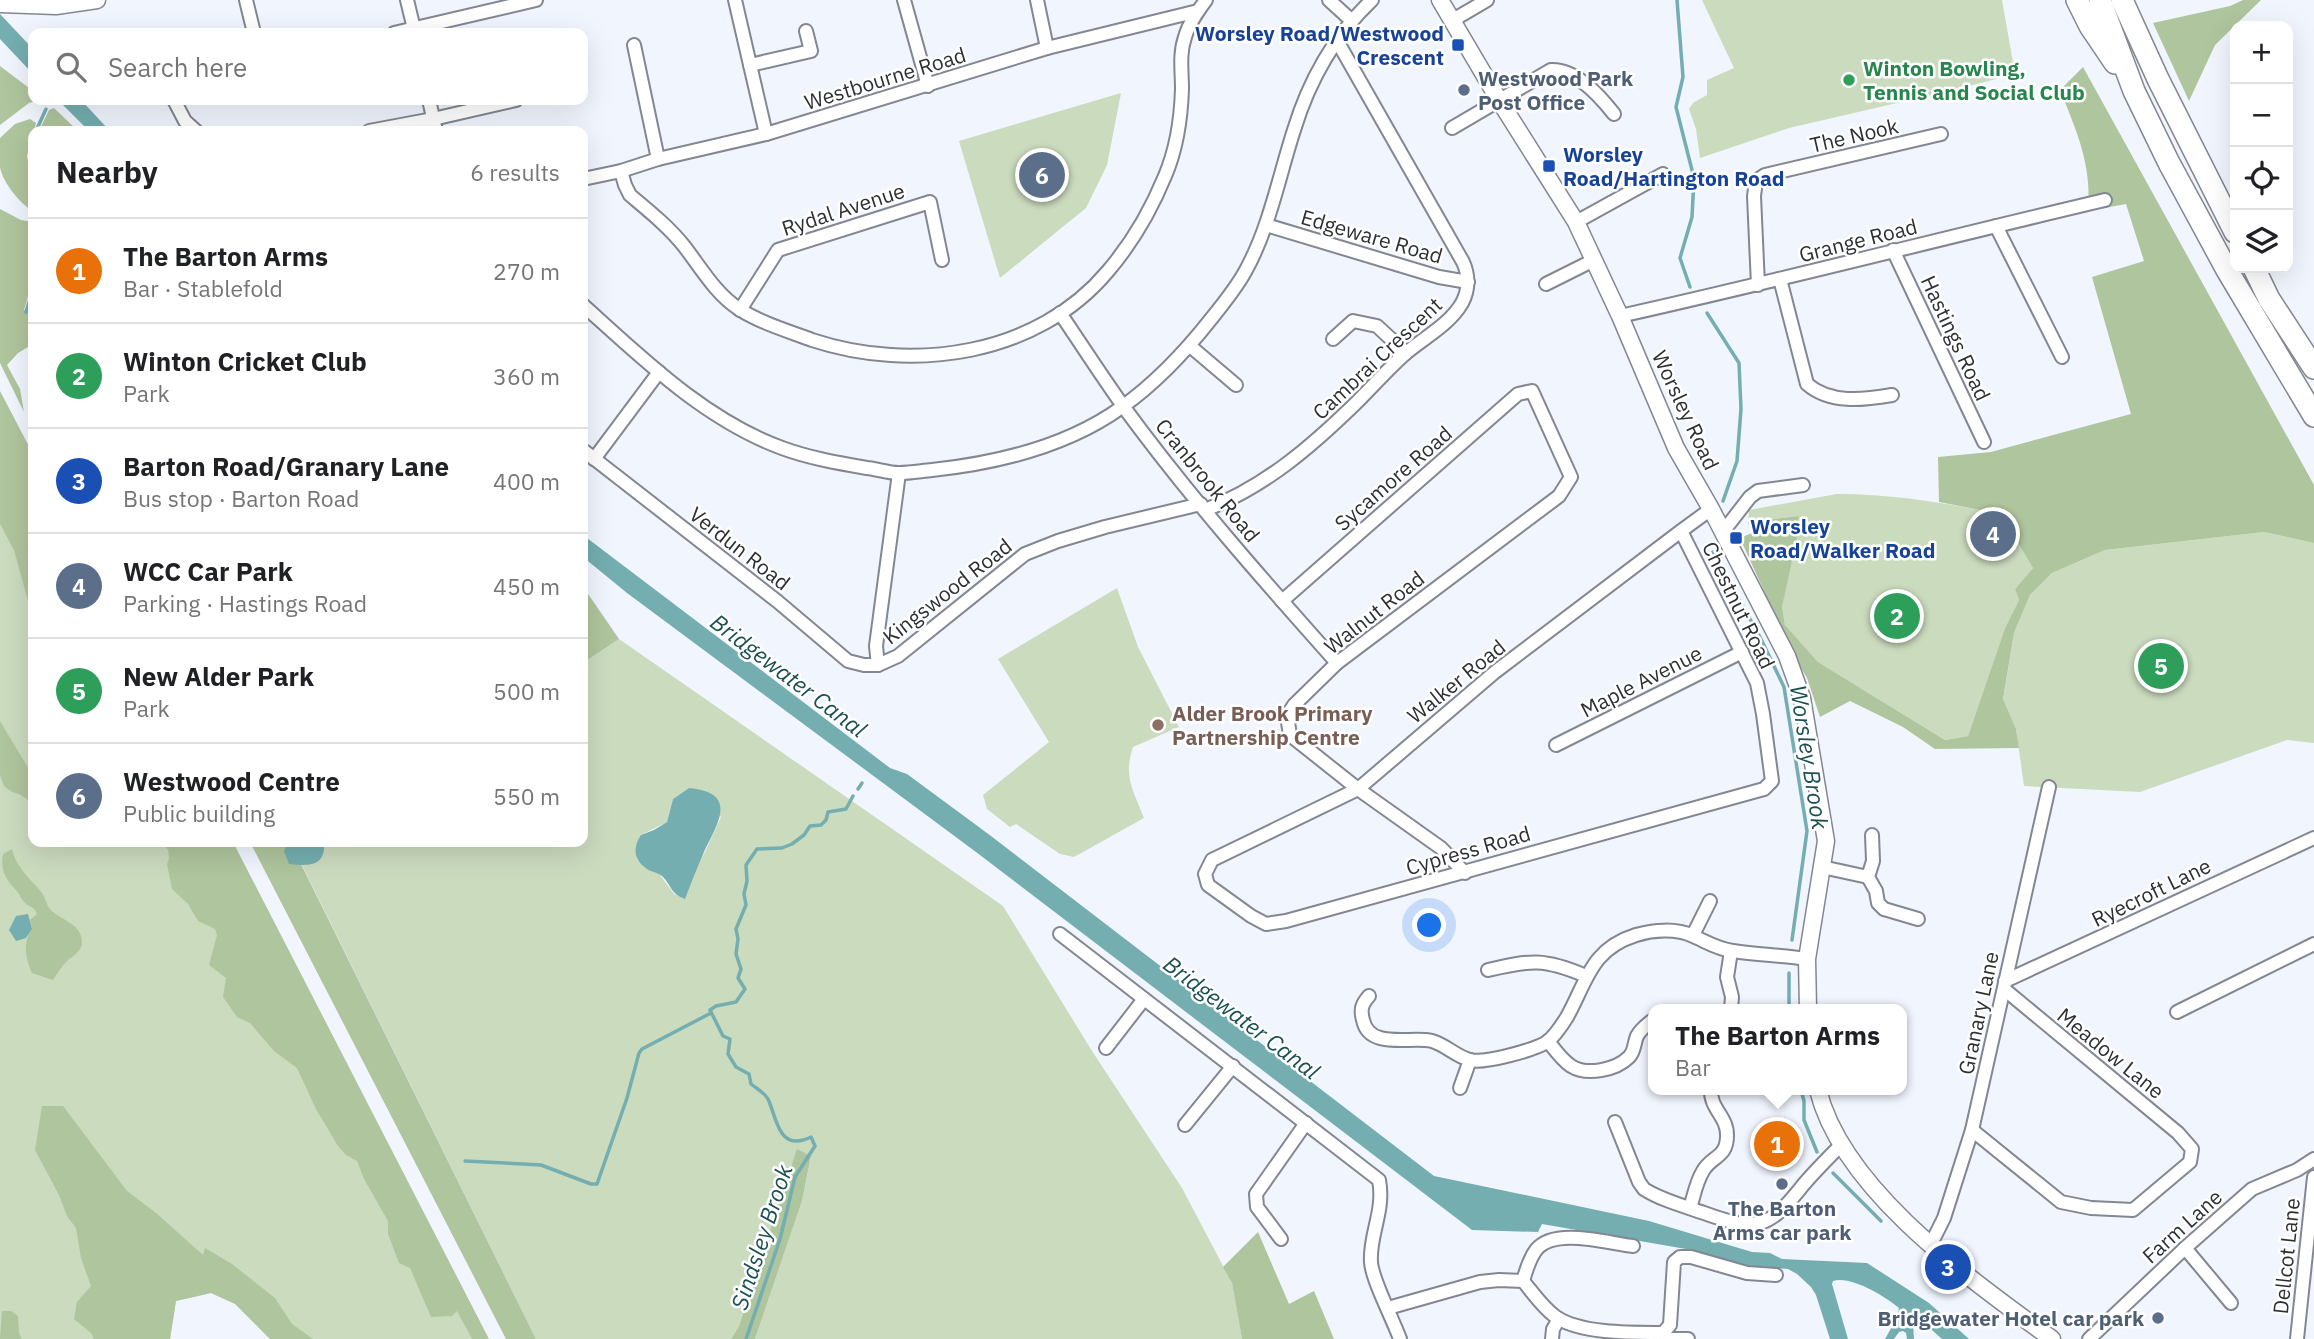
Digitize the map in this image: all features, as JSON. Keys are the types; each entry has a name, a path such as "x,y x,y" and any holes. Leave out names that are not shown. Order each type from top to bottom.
{"highway":[{"path":"2077,0 2090,26 2134,91"},
{"path":"2100,0 2134,91 2169,163 2227,270 2314,416"},
{"path":"2123,0 2158,79 2230,222"},
{"path":"2256,273 2269,299 2314,368"}],"main road":[{"path":"1,4 56,6 97,0"},
{"name":"Worsley Road","path":"1440,0 1576,222 1620,316 1676,448 1711,509 1787,656 1802,698 1826,841 1807,959 1808,1004"},
{"path":"1819,1095 1842,1145 1863,1177 1931,1244 1983,1288 2052,1339"}],"street":[{"path":"246,0 253,28"},
{"path":"407,0 413,28"},
{"path":"426,28 536,0"},
{"path":"735,0 766,134"},
{"path":"904,0 929,86"},
{"path":"1037,0 1047,48"},
{"path":"621,171 631,195 669,230 712,285 740,310 779,328 861,353 897,357 988,348 1060,313 1107,273 1139,228 1165,176 1179,133 1182,49 1185,37 1206,0"},
{"path":"1329,0 1350,20"},
{"path":"588,309 659,372 711,410 760,439 828,461 899,473 956,467 991,461 1079,433 1123,406 1166,371 1190,346 1246,270 1266,225 1298,117 1336,39 1350,20 1371,0"},
{"path":"1452,20 1487,0"},
{"name":"Westbourne Road","path":"588,178 766,134 1047,48 1198,11"},
{"path":"750,65 811,51 806,31"},
{"path":"1336,39 1463,262 1468,282"},
{"path":"634,45 658,159"},
{"path":"1452,128 1543,74 1559,69 1573,74 1614,114"},
{"path":"177,105 190,126"},
{"path":"430,105 435,125 500,105"},
{"name":"The Nook","path":"1758,285 1754,197 1756,181 1765,175 1941,134"},
{"path":"1576,222 1663,174"},
{"name":"Grange Road","path":"1620,316 2105,200"},
{"name":"Rydal Avenue","path":"740,310 778,250 930,202 942,260"},
{"name":"Edgeware Road","path":"1266,225 1438,276 1468,282"},
{"path":"1996,226 2062,357"},
{"name":"Hastings Road","path":"1893,250 1984,442"},
{"path":"1546,284 1592,261"},
{"path":"1780,279 1807,384 1817,393 1835,398 1869,399 1892,396"},
{"name":"Cambrai Crescent","path":"1203,507 1250,489 1303,453 1405,353 1441,326 1458,309 1468,282"},
{"name":"Cranbrook Road","path":"1060,313 1123,406 1203,507 1337,663"},
{"path":"1333,340 1353,321 1377,326 1405,353"},
{"path":"1190,346 1236,386"},
{"path":"594,459 659,372"},
{"name":"Sycamore Road","path":"1282,601 1518,394 1532,391 1571,477"},
{"name":"Verdun Road","path":"588,454 777,601 848,661 878,665"},
{"path":"878,665 876,646 899,473"},
{"name":"Walnut Road","path":"1465,873 1441,848 1358,789 1290,735 1287,716 1294,705 1337,663 1559,496 1571,477"},
{"path":"1722,533 1750,497 1758,491 1803,485"},
{"name":"Kingswood Road","path":"878,665 898,656 1025,554 1093,531 1203,507"},
{"name":"Walker Road","path":"1212,860 1358,789 1495,672 1711,509"},
{"name":"Chestnut Road","path":"1681,531 1757,684 1772,781"},
{"name":"Maple Avenue","path":"1556,745 1742,652"},
{"name":"Cypress Road","path":"1212,860 1205,874 1208,885 1266,924 1465,873 1527,853 1764,789 1772,781"},
{"name":"Granary Lane","path":"1931,1244 1944,1218 1972,1130 2049,787"},
{"path":"1868,877 1873,861 1872,835"},
{"name":"Ryecroft Lane","path":"2004,985 2314,838"},
{"path":"1823,865 1868,877 1876,891 1878,903 1884,909 1919,919"},
{"path":"1693,935 1710,901"},
{"path":"1370,996 1360,1011 1370,1034 1391,1040 1415,1038 1434,1042 1470,1060 1518,1053 1549,1041 1563,1023 1598,958 1609,947 1635,935 1660,930 1693,935 1714,947 1731,951 1807,959"},
{"path":"1060,934 1379,1180 1382,1195 1370,1260 1374,1276 1401,1339"},
{"path":"2177,1012 2314,944"},
{"path":"1731,951 1727,976 1731,1004"},
{"path":"1488,970 1522,962 1541,961 1558,964 1586,976"},
{"name":"Meadow Lane","path":"1972,1130 2061,1202 2091,1208 2133,1210 2190,1162 2192,1149 2178,1133 2004,985"},
{"path":"1106,1048 1144,999"},
{"path":"1549,1041 1572,1067 1595,1071 1611,1067 1628,1058 1642,1028 1648,1024"},
{"path":"1460,1088 1470,1060"},
{"path":"1185,1125 1233,1066"},
{"path":"1690,1208 1703,1170 1721,1155 1727,1141 1726,1123 1714,1107 1712,1095"},
{"path":"1615,1122 1644,1189 1690,1208 1741,1224 1769,1220 1786,1208 1817,1169 1842,1145"},
{"path":"1281,1239 1257,1207 1256,1194 1306,1123"},
{"name":"Farm Lane","path":"2089,1339 2252,1189 2297,1170 2314,1159"},
{"name":"Dellcot Lane","path":"2297,1339 2314,1177"},
{"path":"1523,1282 1533,1253 1542,1243 1557,1238 1633,1246"},
{"path":"2185,1248 2231,1303"},
{"path":"1388,1308 1480,1282 1523,1282 1559,1319 1591,1328 1662,1333 1670,1325 1674,1262 1680,1257 1747,1273 1776,1275"},
{"path":"1552,1339 1553,1329 1559,1319"},
{"path":"1670,1339 1688,1339"}],"green space":[{"name":"Winton Bowling, Tennis and Social Club","path":"1702,0 2002,0 2015,74 1969,88 1789,128 1700,158 1696,129 1689,109 1693,103 1707,95 1707,80 1734,68"},
{"path":"2243,0 2261,0 2240,21 2230,21 2230,30 2215,45 2189,101 2153,23 2230,6"},
{"path":"0,66 28,87 28,104 0,125"},
{"path":"2083,67 2314,485 2314,543 2264,532 2105,550 2052,573 2030,595 2014,633 2003,699 2016,729 2019,748 1935,749 1903,727 1850,701 1820,717 1807,678 1792,653 1740,538 1752,533 1748,522 1798,516 1799,528 1782,607 1785,625 1818,662 1945,740 1968,736 2005,628 2019,600 2015,589 2033,568 2001,514 1939,502 1938,457 1991,452 2131,414 2092,277 2144,261 2126,204 2088,211 2085,164 2060,90"},
{"path":"1121,93 1107,165 1086,208 1000,278 959,141"},
{"path":"54,108 73,126 41,126 49,110"},
{"path":"30,119 36,123 35,126 28,126 28,207 12,192 0,167 0,138 15,124"},
{"path":"0,209 28,221 28,297 24,310 28,312 28,347 7,365 20,389 24,412 0,363"},
{"path":"0,391 28,444 28,601 14,550 0,524"},
{"path":"0,417 28,472 28,847 221,847 472,1339 270,1339 236,1304 211,1293 176,1301 170,1339 0,1339"},
{"path":"1837,494 1919,500 2001,514 2033,568 2015,589 2019,600 2005,628 1968,736 1945,740 1818,662 1785,625 1782,607 1798,516 1748,522 1749,510"},
{"path":"2264,532 2314,543 2314,743 2287,740 2140,792 2024,786 2016,729 2003,700 2014,633 2030,595 2052,573 2105,550"},
{"path":"1117,588 1138,647 1179,727 1133,747 1129,775 1144,818 1074,857 1060,854 1016,824 1010,827 987,809 983,795 1049,742 998,659"},
{"path":"588,594 619,639 588,660"},
{"path":"619,639 1003,906 1092,1051 1182,1188 1232,1283 1242,1339 755,1339 802,1201 811,1157 798,1150 739,1326 731,1339 536,1339 296,853 305,847 588,847 588,660","holes":["689,788 721,817 704,854 675,895 660,875 641,835 667,822 673,799"]},
{"path":"0,721 28,768 28,800 4,786 0,775"},
{"path":"166,847 236,847 489,1339 472,1339 457,1311 452,1316 431,1317 410,1268 399,1263 388,1234 388,1221 357,1161 346,1155 338,1146 316,1109 297,1068 274,1051 250,1023 237,1017 223,997 226,978 209,965 217,935 215,929 198,921 188,904 172,889 167,864"},
{"path":"253,847 306,847 296,854 536,1339 506,1339"},
{"path":"12,849 20,868 42,893 49,908 74,926 81,936 80,948 53,980 32,973 28,962 26,946 32,929 30,920 37,914 27,905 4,873 3,854"},
{"path":"42,1106 63,1106 127,1191 203,1255 205,1248 232,1264 275,1298 292,1324 313,1339 270,1339 235,1304 211,1293 176,1301 170,1339 94,1339 91,1333 74,1319 77,1302 91,1286 81,1258 76,1228 67,1216 35,1150"},
{"path":"797,1149 811,1156 802,1201 755,1339 731,1339 739,1326"},
{"path":"1258,1232 1289,1304 1314,1291 1334,1339 1242,1339 1232,1283 1223,1267"},
{"path":"2,1311 11,1311 18,1316 22,1339 0,1339"}],"water":[{"path":"0,14 28,44 28,69 0,39"},
{"path":"63,105 86,105 105,126 84,126"},
{"path":"588,539 890,768 907,774 991,836 1434,1176 1649,1221 1752,1252 1770,1253 1782,1259 1867,1263 1929,1303 1969,1339 1942,1339 1924,1323 1916,1321 1913,1324 1914,1339 1907,1339 1903,1331 1894,1339 1885,1339 1897,1318 1899,1308 1876,1293 1849,1281 1833,1281 1832,1284 1848,1339 1830,1339 1816,1295 1797,1274 1788,1269 1748,1266 1686,1249 1542,1224 1538,1232 1472,1230 976,852 627,593 588,561"},
{"path":"689,788 714,796 720,811 719,820 685,899 674,892 662,876 642,865 636,848 641,835 667,822 673,799"},
{"path":"286,847 324,847 319,860 309,865 289,864 284,851"},
{"path":"28,914 32,929 26,938 16,941 9,930 16,916"}],"waterway":[{"name":"Worsley Brook","path":"1677,0 1683,77 1676,107 1694,178 1692,217 1680,258 1690,287"},
{"path":"38,126 46,109"},
{"path":"26,312 28,305"},
{"name":"Worsley Brook","path":"1707,313 1739,363 1741,409 1737,461 1723,501"},
{"name":"Worsley Brook","path":"1713,552 1784,687 1807,831 1792,940"},
{"path":"858,789 862,783"},
{"name":"Sindsley Brook","path":"746,1339 780,1239 795,1177 815,1146 811,1137 800,1141 792,1140 780,1131 768,1099 751,1084 749,1074 736,1067 728,1054 730,1039 723,1036 710,1010 736,1002 745,989 738,978 741,969 736,954 736,929 746,905 746,865 757,849 782,848 792,844 804,835 810,826 821,825 828,812 846,809 853,796"},
{"name":"Worsley Brook","path":"1789,973 1789,1004"},
{"path":"465,1161 541,1165 597,1184 627,1098 639,1053 711,1013"},
{"name":"Worsley Brook","path":"1802,1095 1804,1120 1817,1152"},
{"name":"Worsley Brook","path":"1833,1173 1881,1221"},
{"path":"1939,1270 1959,1286"}],"place":[{"name":"Worsley Road/Westwood Crescent","path":"1458,45"},
{"name":"Winton Bowling, Tennis and Social Club","path":"1849,80"},
{"name":"Westwood Park Post Office","path":"1464,90"},
{"name":"Worsley Road/Hartington Road","path":"1549,166"},
{"name":"Westwood Centre","path":"1042,175"},
{"name":"WCC Car Park","path":"1993,534"},
{"name":"Worsley Road/Walker Road","path":"1736,538"},
{"name":"Winton Cricket Club","path":"1897,616"},
{"name":"New Alder Park","path":"2161,666"},
{"name":"Alder Brook Primary Partnership Centre","path":"1158,725"},
{"name":"The Barton Arms","path":"1777,1144"},
{"name":"The Barton Arms car park","path":"1782,1184"},
{"name":"Barton Road/Granary Lane","path":"1948,1267"},
{"name":"Bridgewater Hotel car park","path":"2158,1318"}],"water label":[{"name":"Bridgewater Canal","path":"789,675"},
{"name":"Bridgewater Canal","path":"1242,1017"}]}
